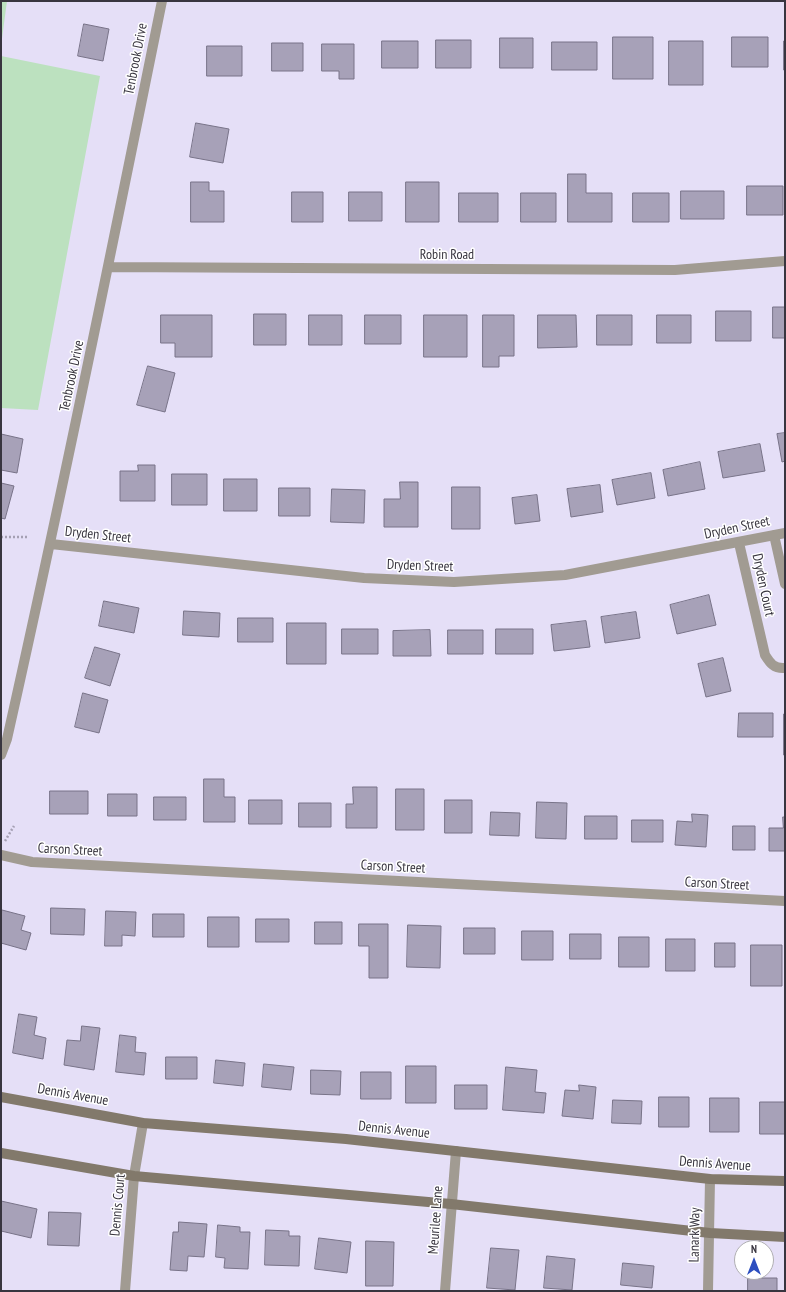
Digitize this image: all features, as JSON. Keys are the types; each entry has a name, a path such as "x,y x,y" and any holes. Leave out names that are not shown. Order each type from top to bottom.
{"street":[{"name":"Tenbrook Drive","path":"1,755 7,739 51,544 109,267 162,1"},
{"name":"Robin Road","path":"109,267 676,270 785,261"},
{"name":"Dryden Street","path":"51,544 364,578 454,582 565,575 785,533"},
{"name":"Dryden Court","path":"774,535 785,584"},
{"name":"Dryden Court","path":"739,543 765,655 771,665 779,669 785,668"},
{"name":"Carson Street","path":"1,855 32,862 785,901"},
{"name":"Dennis Avenue","path":"1,1096 143,1122 346,1139 710,1179 785,1181"},
{"name":"Dennis Court","path":"125,1291 134,1176 143,1122"},
{"name":"Meurilee Lane","path":"445,1291 456,1151"},
{"path":"1,1153 134,1176 451,1204 710,1233 785,1237"},
{"name":"Lanark Way","path":"708,1291 710,1179"}],"path":[{"path":"1,537 27,537"},
{"path":"4,843 14,826"}],"green space":[{"path":"1,1 7,1 1,46"},
{"path":"1,56 100,76 38,410 1,408"}],"building":[{"path":"84,24 109,29 103,61 78,56"},
{"path":"613,37 653,37 653,79 613,79"},
{"path":"732,37 768,37 768,67 732,67"},
{"path":"500,38 533,38 533,68 500,68"},
{"path":"436,40 471,40 471,68 436,68"},
{"path":"382,41 418,41 418,68 382,68"},
{"path":"669,41 703,41 703,85 669,85"},
{"path":"785,41 785,70 784,70"},
{"path":"552,42 597,42 597,70 552,70"},
{"path":"272,43 303,43 303,71 272,71"},
{"path":"322,44 354,44 354,79 339,79 339,71 322,71"},
{"path":"207,46 242,46 242,76 207,76"},
{"path":"196,123 229,129 223,163 190,157"},
{"path":"568,174 586,174 586,193 612,193 612,222 568,222"},
{"path":"191,182 209,182 209,191 224,191 224,222 191,222"},
{"path":"406,182 439,182 439,222 406,222"},
{"path":"747,186 783,186 783,215 747,215"},
{"path":"681,191 724,191 724,219 681,219"},
{"path":"292,192 323,192 323,222 292,222"},
{"path":"349,192 382,192 382,221 349,221"},
{"path":"459,193 498,193 498,222 459,222"},
{"path":"521,193 556,193 556,222 521,222"},
{"path":"633,193 669,193 669,222 633,222"},
{"path":"773,307 785,307 785,338 773,338"},
{"path":"716,311 751,311 751,341 716,341"},
{"path":"254,314 286,314 286,345 254,345"},
{"path":"161,315 212,315 212,357 175,357 175,343 161,343"},
{"path":"309,315 342,315 342,345 309,345"},
{"path":"365,315 401,315 401,344 365,344"},
{"path":"424,315 467,315 467,357 424,357"},
{"path":"483,315 514,315 514,356 499,356 499,367 483,367"},
{"path":"538,315 576,315 577,347 538,348"},
{"path":"597,315 632,315 632,345 597,345"},
{"path":"657,315 691,315 691,343 657,343"},
{"path":"148,366 175,373 165,412 137,405"},
{"path":"785,433 785,461 782,462 777,434"},
{"path":"1,434 23,439 17,473 1,470"},
{"path":"760,444 765,471 723,478 718,452"},
{"path":"700,462 705,489 668,496 663,470"},
{"path":"138,465 155,465 155,501 120,501 120,471 138,471"},
{"path":"651,473 655,498 617,505 612,480"},
{"path":"172,474 207,474 207,505 172,505"},
{"path":"224,479 257,479 257,511 224,511"},
{"path":"400,482 418,482 418,527 384,527 384,499 400,499"},
{"path":"1,483 14,486 5,519 1,518"},
{"path":"600,485 603,512 571,517 567,489"},
{"path":"452,487 480,487 480,529 452,529"},
{"path":"279,488 310,488 310,516 279,516"},
{"path":"332,489 365,490 364,523 331,522"},
{"path":"537,495 540,521 515,524 512,498"},
{"path":"709,595 716,625 677,634 670,605"},
{"path":"104,601 139,608 134,633 99,626"},
{"path":"184,611 220,613 219,637 183,635"},
{"path":"636,612 640,638 605,643 601,617"},
{"path":"238,618 273,618 273,642 238,642"},
{"path":"586,621 590,647 554,651 551,625"},
{"path":"287,623 326,623 326,664 287,664"},
{"path":"342,629 378,629 378,654 342,654"},
{"path":"496,629 533,629 533,654 496,654"},
{"path":"430,630 431,656 393,656 393,631"},
{"path":"448,630 483,630 483,654 448,654"},
{"path":"95,647 120,654 110,686 85,678"},
{"path":"723,658 731,691 706,697 698,664"},
{"path":"83,693 108,700 99,733 75,727"},
{"path":"739,713 773,713 773,737 738,737"},
{"path":"785,714 785,755 784,755"},
{"path":"204,779 224,779 224,797 235,797 235,822 204,822"},
{"path":"353,787 377,787 377,828 346,828 346,804 353,804"},
{"path":"396,789 424,789 424,830 396,830"},
{"path":"50,791 88,791 88,814 50,814"},
{"path":"108,794 137,794 137,816 108,816"},
{"path":"154,797 186,797 186,820 154,820"},
{"path":"249,800 282,800 282,824 249,824"},
{"path":"445,800 472,800 472,833 445,833"},
{"path":"537,802 567,803 566,839 536,838"},
{"path":"299,803 331,803 331,827 299,827"},
{"path":"491,812 520,813 519,836 490,835"},
{"path":"692,814 708,815 706,847 675,845 677,821 692,822"},
{"path":"585,816 617,816 617,839 585,839"},
{"path":"783,817 785,817 785,851 769,851 769,828 783,828"},
{"path":"632,820 663,820 663,842 632,842"},
{"path":"733,826 755,826 755,850 733,850"},
{"path":"51,908 85,909 84,935 51,934"},
{"path":"2,910 25,916 21,930 31,933 26,950 1,943"},
{"path":"106,911 136,912 135,936 122,935 122,946 105,946"},
{"path":"153,914 184,914 184,937 153,937"},
{"path":"208,917 239,917 239,947 208,947"},
{"path":"256,919 289,919 289,942 256,942"},
{"path":"315,922 342,922 342,944 315,944"},
{"path":"359,924 388,924 388,978 369,978 369,946 359,946"},
{"path":"408,925 441,926 440,968 407,967"},
{"path":"464,928 495,928 495,954 464,954"},
{"path":"522,931 553,931 553,960 522,960"},
{"path":"570,934 601,934 601,959 570,959"},
{"path":"619,937 649,937 649,967 619,967"},
{"path":"666,939 695,939 695,971 666,971"},
{"path":"715,943 735,943 735,967 715,967"},
{"path":"751,945 782,945 782,986 751,986"},
{"path":"19,1014 37,1017 34,1035 46,1038 43,1059 13,1053"},
{"path":"82,1026 100,1028 94,1070 64,1065 67,1040 80,1041"},
{"path":"120,1035 136,1037 135,1052 146,1053 144,1075 116,1072"},
{"path":"166,1057 197,1057 197,1079 166,1079"},
{"path":"216,1060 245,1063 243,1086 214,1083"},
{"path":"264,1064 294,1067 291,1090 262,1087"},
{"path":"406,1066 436,1066 436,1103 406,1103"},
{"path":"506,1067 537,1070 535,1092 546,1093 544,1113 503,1110"},
{"path":"311,1070 341,1071 340,1095 311,1094"},
{"path":"361,1072 391,1072 391,1099 361,1099"},
{"path":"455,1085 487,1085 487,1109 455,1109"},
{"path":"579,1085 596,1087 593,1119 562,1116 565,1090 579,1091"},
{"path":"659,1097 689,1097 689,1127 659,1127"},
{"path":"710,1098 739,1098 739,1132 710,1132"},
{"path":"613,1100 642,1101 641,1124 612,1123"},
{"path":"760,1102 785,1102 785,1134 760,1134"},
{"path":"1,1201 37,1209 31,1238 1,1231"},
{"path":"49,1212 81,1213 79,1246 48,1245"},
{"path":"179,1222 207,1224 204,1257 188,1256 187,1271 170,1270 173,1232 178,1232"},
{"path":"218,1225 240,1227 240,1232 250,1232 248,1269 224,1268 225,1258 216,1257"},
{"path":"266,1230 289,1231 289,1236 300,1236 299,1266 265,1265"},
{"path":"319,1238 351,1242 347,1273 315,1269"},
{"path":"366,1241 394,1242 393,1286 366,1286"},
{"path":"491,1248 519,1250 515,1290 487,1288"},
{"path":"547,1256 575,1259 572,1290 544,1288"},
{"path":"623,1263 654,1266 652,1288 621,1285"},
{"path":"774,1278 777,1278 777,1291 748,1291 748,1280 774,1280"}]}
